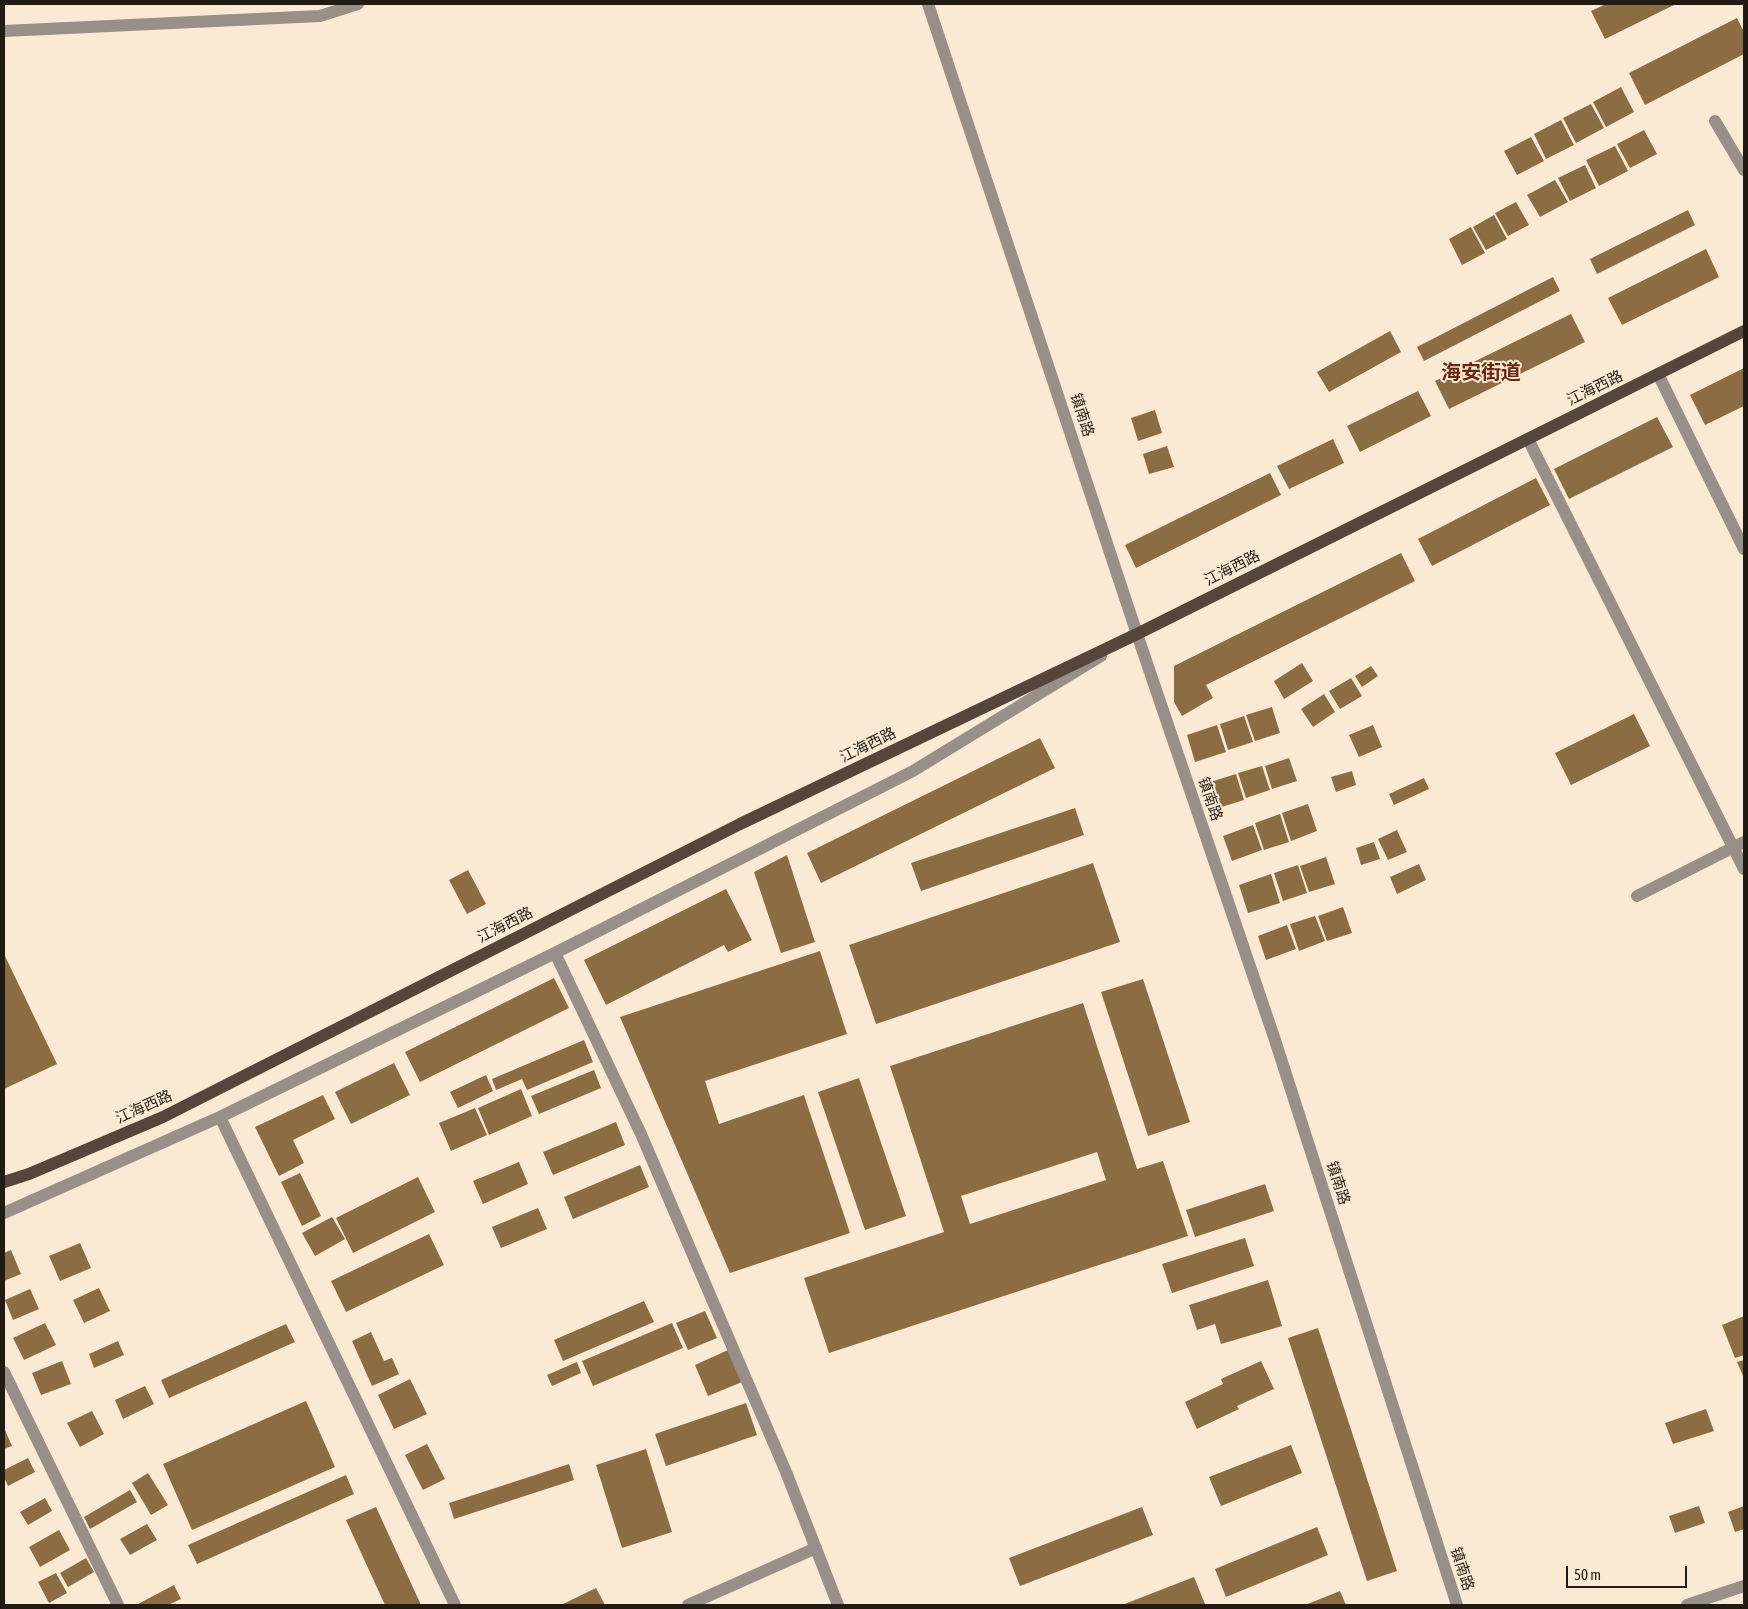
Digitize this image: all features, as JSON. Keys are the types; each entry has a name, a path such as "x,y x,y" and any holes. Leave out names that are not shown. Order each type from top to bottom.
{"main road":[{"name":"江海西路","path":"4,1182 29,1174 164,1118 740,824 1137,634 1744,331"}],"street":[{"path":"4,31 320,16 358,4"},
{"name":"镇南路","path":"928,4 1137,634 1277,1047 1457,1605"},
{"path":"1715,121 1744,170"},
{"path":"1658,374 1744,549"},
{"path":"1528,439 1739,845 1744,869"},
{"path":"4,1213 220,1117 555,954 914,771 1137,634"},
{"path":"1637,896 1739,845"},
{"path":"555,954 641,1134 778,1454 838,1605"},
{"path":"220,1117 455,1605"},
{"path":"4,1372 118,1605"},
{"path":"688,1605 816,1548"},
{"path":"1687,1605 1744,1586"}],"building":[{"path":"1606,4 1676,4 1605,39 1591,11"},
{"path":"1737,18 1744,32 1744,54 1645,105 1629,73"},
{"path":"1621,87 1634,112 1606,127 1593,102"},
{"path":"1591,104 1604,128 1576,143 1563,118"},
{"path":"1561,120 1574,145 1546,159 1534,134"},
{"path":"1644,130 1657,154 1630,168 1617,144"},
{"path":"1531,137 1544,161 1517,175 1504,151"},
{"path":"1615,146 1628,171 1599,186 1586,160"},
{"path":"1585,165 1596,188 1570,201 1558,178"},
{"path":"1555,180 1568,202 1540,217 1527,195"},
{"path":"1516,202 1529,225 1508,236 1495,213"},
{"path":"1688,210 1695,225 1597,274 1590,259"},
{"path":"1494,215 1507,239 1486,250 1473,227"},
{"path":"1471,227 1485,253 1462,265 1449,239"},
{"path":"1706,249 1719,277 1622,325 1608,298"},
{"path":"1553,277 1560,291 1424,361 1417,347"},
{"path":"1571,314 1585,342 1449,409 1435,381"},
{"path":"1390,331 1401,352 1329,392 1317,372"},
{"path":"1744,368 1744,406 1705,425 1690,395"},
{"path":"1418,391 1431,416 1360,452 1347,426"},
{"path":"1155,410 1162,433 1138,441 1131,418"},
{"path":"1657,417 1673,447 1569,499 1554,469"},
{"path":"1333,439 1344,463 1289,489 1277,466"},
{"path":"1167,446 1174,467 1149,474 1143,454"},
{"path":"1270,473 1281,495 1136,568 1125,545"},
{"path":"1536,478 1550,505 1432,566 1418,539"},
{"path":"1401,553 1415,581 1206,685 1213,698 1182,716 1174,702 1174,666"},
{"path":"1302,663 1313,681 1284,699 1274,681"},
{"path":"1371,666 1378,676 1362,687 1355,676"},
{"path":"1351,678 1362,696 1340,709 1329,691"},
{"path":"1324,694 1335,712 1313,727 1301,709"},
{"path":"1272,707 1280,733 1255,741 1246,715"},
{"path":"1634,714 1650,746 1571,785 1555,753"},
{"path":"1244,716 1253,742 1228,750 1220,724"},
{"path":"1217,725 1226,752 1195,762 1187,735"},
{"path":"1373,725 1382,747 1359,757 1349,735"},
{"path":"1040,738 1055,768 821,883 807,853"},
{"path":"1289,758 1297,781 1272,789 1265,766"},
{"path":"1262,766 1270,790 1246,798 1238,773"},
{"path":"1352,771 1356,785 1336,792 1331,777"},
{"path":"1236,774 1244,800 1215,809 1207,783"},
{"path":"1424,778 1429,789 1394,805 1389,794"},
{"path":"1308,804 1317,831 1291,841 1282,813"},
{"path":"1075,808 1084,835 921,891 911,863"},
{"path":"1280,814 1289,842 1264,850 1255,823"},
{"path":"1253,825 1262,850 1232,861 1223,836"},
{"path":"1397,830 1407,852 1388,860 1378,839"},
{"path":"1374,842 1380,859 1361,865 1356,848"},
{"path":"787,855 815,942 781,953 754,872"},
{"path":"1326,857 1335,884 1309,892 1300,866"},
{"path":"1093,863 1120,942 876,1024 849,945"},
{"path":"1419,864 1426,880 1397,894 1390,877"},
{"path":"1298,865 1307,893 1283,901 1274,873"},
{"path":"468,870 486,904 467,914 449,880"},
{"path":"1271,874 1280,903 1248,913 1239,885"},
{"path":"726,889 752,940 728,952 724,945 606,1005 584,960"},
{"path":"1343,907 1352,933 1327,941 1318,916"},
{"path":"1315,916 1325,941 1299,951 1290,924"},
{"path":"1287,925 1296,949 1266,960 1258,936"},
{"path":"820,951 847,1034 705,1081 719,1124 804,1095 850,1233 730,1273 620,1017"},
{"path":"4,954 57,1064 4,1089"},
{"path":"554,978 569,1008 420,1082 405,1052"},
{"path":"1143,979 1190,1122 1148,1136 1101,992"},
{"path":"1083,1003 1137,1169 1163,1161 1188,1236 829,1353 804,1278 944,1232 890,1066","holes":["1097,1152 1106,1180 970,1224 961,1196"]},
{"path":"584,1040 593,1062 527,1090 522,1079 496,1090 492,1079"},
{"path":"394,1063 410,1095 351,1124 335,1092"},
{"path":"594,1070 601,1088 539,1114 531,1096"},
{"path":"486,1075 493,1091 458,1108 450,1092"},
{"path":"859,1078 906,1216 865,1230 818,1092"},
{"path":"521,1089 532,1116 489,1135 478,1108"},
{"path":"323,1095 335,1119 293,1140 304,1163 279,1176 255,1127"},
{"path":"475,1108 487,1135 451,1151 439,1123"},
{"path":"616,1122 625,1145 553,1175 543,1152"},
{"path":"519,1162 528,1184 483,1204 473,1181"},
{"path":"640,1165 649,1187 573,1219 564,1197"},
{"path":"300,1173 321,1216 302,1226 281,1182"},
{"path":"418,1177 435,1212 353,1253 336,1218"},
{"path":"1265,1184 1274,1211 1195,1237 1186,1210"},
{"path":"538,1208 547,1229 501,1248 492,1227"},
{"path":"332,1217 345,1239 315,1256 302,1233"},
{"path":"429,1234 444,1265 346,1312 331,1281"},
{"path":"1245,1238 1254,1266 1172,1293 1162,1264"},
{"path":"80,1243 91,1268 60,1281 49,1256"},
{"path":"11,1250 21,1274 4,1281 4,1253"},
{"path":"1268,1280 1282,1326 1221,1344 1215,1324 1197,1330 1189,1305"},
{"path":"99,1288 110,1311 84,1323 73,1300"},
{"path":"30,1289 39,1309 13,1320 5,1300"},
{"path":"644,1301 654,1322 563,1361 554,1340"},
{"path":"705,1311 717,1338 688,1350 676,1323"},
{"path":"1744,1316 1744,1355 1735,1358 1722,1325"},
{"path":"45,1323 56,1345 24,1360 13,1338"},
{"path":"672,1323 683,1348 593,1386 582,1361"},
{"path":"286,1324 295,1342 169,1398 161,1380"},
{"path":"1318,1328 1397,1571 1367,1581 1288,1338"},
{"path":"371,1332 384,1361 392,1358 399,1374 372,1386 352,1341"},
{"path":"118,1341 124,1355 94,1368 89,1354"},
{"path":"728,1350 742,1382 708,1396 695,1365"},
{"path":"1744,1360 1744,1378 1737,1362"},
{"path":"62,1361 71,1384 41,1395 32,1373"},
{"path":"1261,1361 1274,1389 1237,1406 1239,1409 1197,1429 1185,1402 1223,1384 1221,1379"},
{"path":"577,1362 581,1373 552,1386 547,1375"},
{"path":"410,1379 427,1414 394,1429 378,1395"},
{"path":"145,1386 154,1404 123,1419 115,1400"},
{"path":"306,1401 335,1467 192,1530 163,1464"},
{"path":"746,1403 757,1435 666,1466 655,1434"},
{"path":"1706,1409 1714,1431 1673,1444 1665,1423"},
{"path":"92,1411 104,1434 80,1447 67,1423"},
{"path":"4,1428 12,1446 4,1449"},
{"path":"427,1444 445,1479 423,1490 405,1455"},
{"path":"1291,1445 1302,1473 1221,1506 1209,1477"},
{"path":"646,1449 672,1532 622,1548 596,1465"},
{"path":"28,1458 35,1472 8,1486 4,1477 4,1470"},
{"path":"569,1464 574,1480 454,1519 449,1503"},
{"path":"148,1473 168,1505 151,1515 132,1483"},
{"path":"346,1475 354,1494 197,1564 188,1545"},
{"path":"130,1490 137,1502 90,1529 84,1517"},
{"path":"45,1498 52,1511 28,1525 20,1512"},
{"path":"1699,1506 1705,1523 1675,1533 1669,1516"},
{"path":"1744,1506 1744,1529 1735,1532 1728,1512"},
{"path":"376,1507 421,1605 385,1605 346,1520"},
{"path":"1142,1507 1153,1535 1020,1586 1009,1558"},
{"path":"147,1524 157,1540 130,1555 120,1539"},
{"path":"1317,1527 1328,1555 1226,1597 1215,1569"},
{"path":"59,1530 70,1550 40,1567 29,1547"},
{"path":"86,1558 94,1572 68,1587 60,1573"},
{"path":"56,1573 67,1593 49,1603 38,1582"},
{"path":"1194,1577 1205,1604 1122,1605"},
{"path":"174,1585 181,1599 168,1605 136,1605"},
{"path":"596,1588 605,1605 561,1605"},
{"path":"1340,1591 1346,1605 1305,1605"}],"district":[{"name":"海安街道","path":"1481,373"}]}
